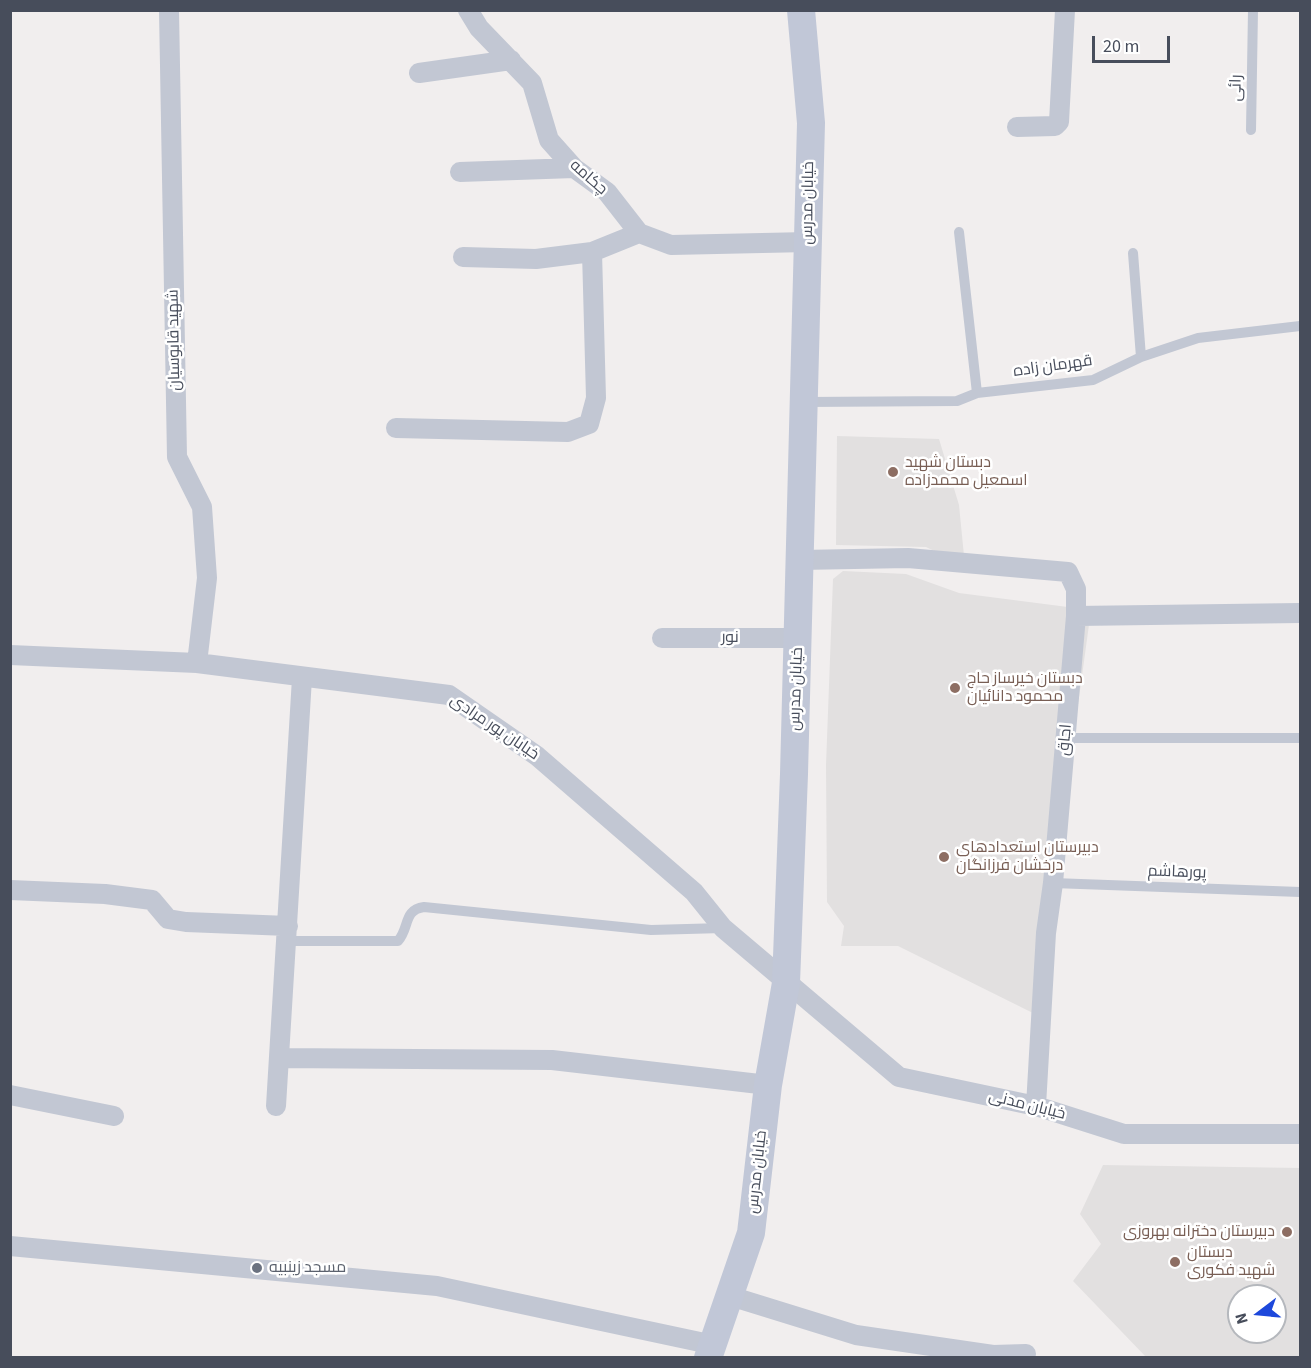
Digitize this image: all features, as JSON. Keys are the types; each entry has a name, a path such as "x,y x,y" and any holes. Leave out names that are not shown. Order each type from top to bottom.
{"main road":[{"name":"خیابان مدرس","path":"711,1351 751,1233 768,1085 786,983 805,402 811,123 801,10"}],"street":[{"name":"شهید قابوسیان","path":"169,10 177,457 202,507 207,578 197,663"},
{"name":"چکامه","path":"468,10 479,28 532,83 549,140 574,168 607,192 639,233"},
{"path":"1017,127 1055,126 1059,122 1065,10"},
{"path":"419,73 511,60"},
{"path":"460,172 574,168"},
{"path":"463,256 536,259 592,252 639,233 671,245 808,242"},
{"path":"396,428 568,432 589,424 596,398 592,252"},
{"name":"اجاق","path":"800,560 908,558 1068,572 1076,589 1067,738 1046,933 1036,1106"},
{"path":"1076,616 1300,613"},
{"name":"نور","path":"662,638 798,638"},
{"name":"خیابان پور مرادی","path":"10,655 197,663 449,695 537,756 694,892 723,928 786,983"},
{"path":"276,1106 302,678"},
{"path":"10,890 105,894 152,900 168,919 287,934"},
{"name":"خیابان مدنی","path":"786,983 899,1077 1036,1106 1124,1134 1300,1134"},
{"path":"279,1058 552,1060 768,1085"},
{"path":"10,1095 114,1116"},
{"path":"10,1246 437,1286 711,1351"},
{"path":"730,1296 856,1335 993,1355 1026,1354"}],"lane":[{"name":"رائی","path":"1251,130 1253,10"},
{"path":"959,232 977,393"},
{"path":"1133,253 1141,357"},
{"name":"قهرمان زاده","path":"805,402 957,401 977,393 1093,380 1141,357 1198,338 1300,326"},
{"path":"1067,738 1300,738"},
{"name":"پورهاشم","path":"1053,883 1300,892"},
{"path":"287,934 398,941 405,933 407,915 414,908 424,907 651,930 723,928"}],"shaded area":[{"name":"دبستان شهید اسمعیل محمدزاده","path":"837,436 939,439 959,505 965,566 926,547 836,545"},
{"path":"843,571 906,574 959,593 1091,610 1066,793 1047,1020 898,946 841,946 844,926 827,902 826,765 833,579"},
{"name":"دبستان شهید فکوری","path":"1103,1165 1300,1168 1300,1357 1145,1356 1073,1281 1101,1244 1080,1214"}],"place":[{"name":"دبستان شهید اسمعیل محمدزاده","path":"893,472"},
{"name":"دبستان خیرساز حاج محمود دانائیان","path":"955,688"},
{"name":"دبیرستان استعدادهای درخشان فرزانگان","path":"944,857"},
{"name":"دبیرستان دخترانه بهروزی","path":"1287,1232"},
{"name":"دبستان شهید فکوری","path":"1175,1262"},
{"name":"مسجد زینبیه","path":"257,1268"}]}
